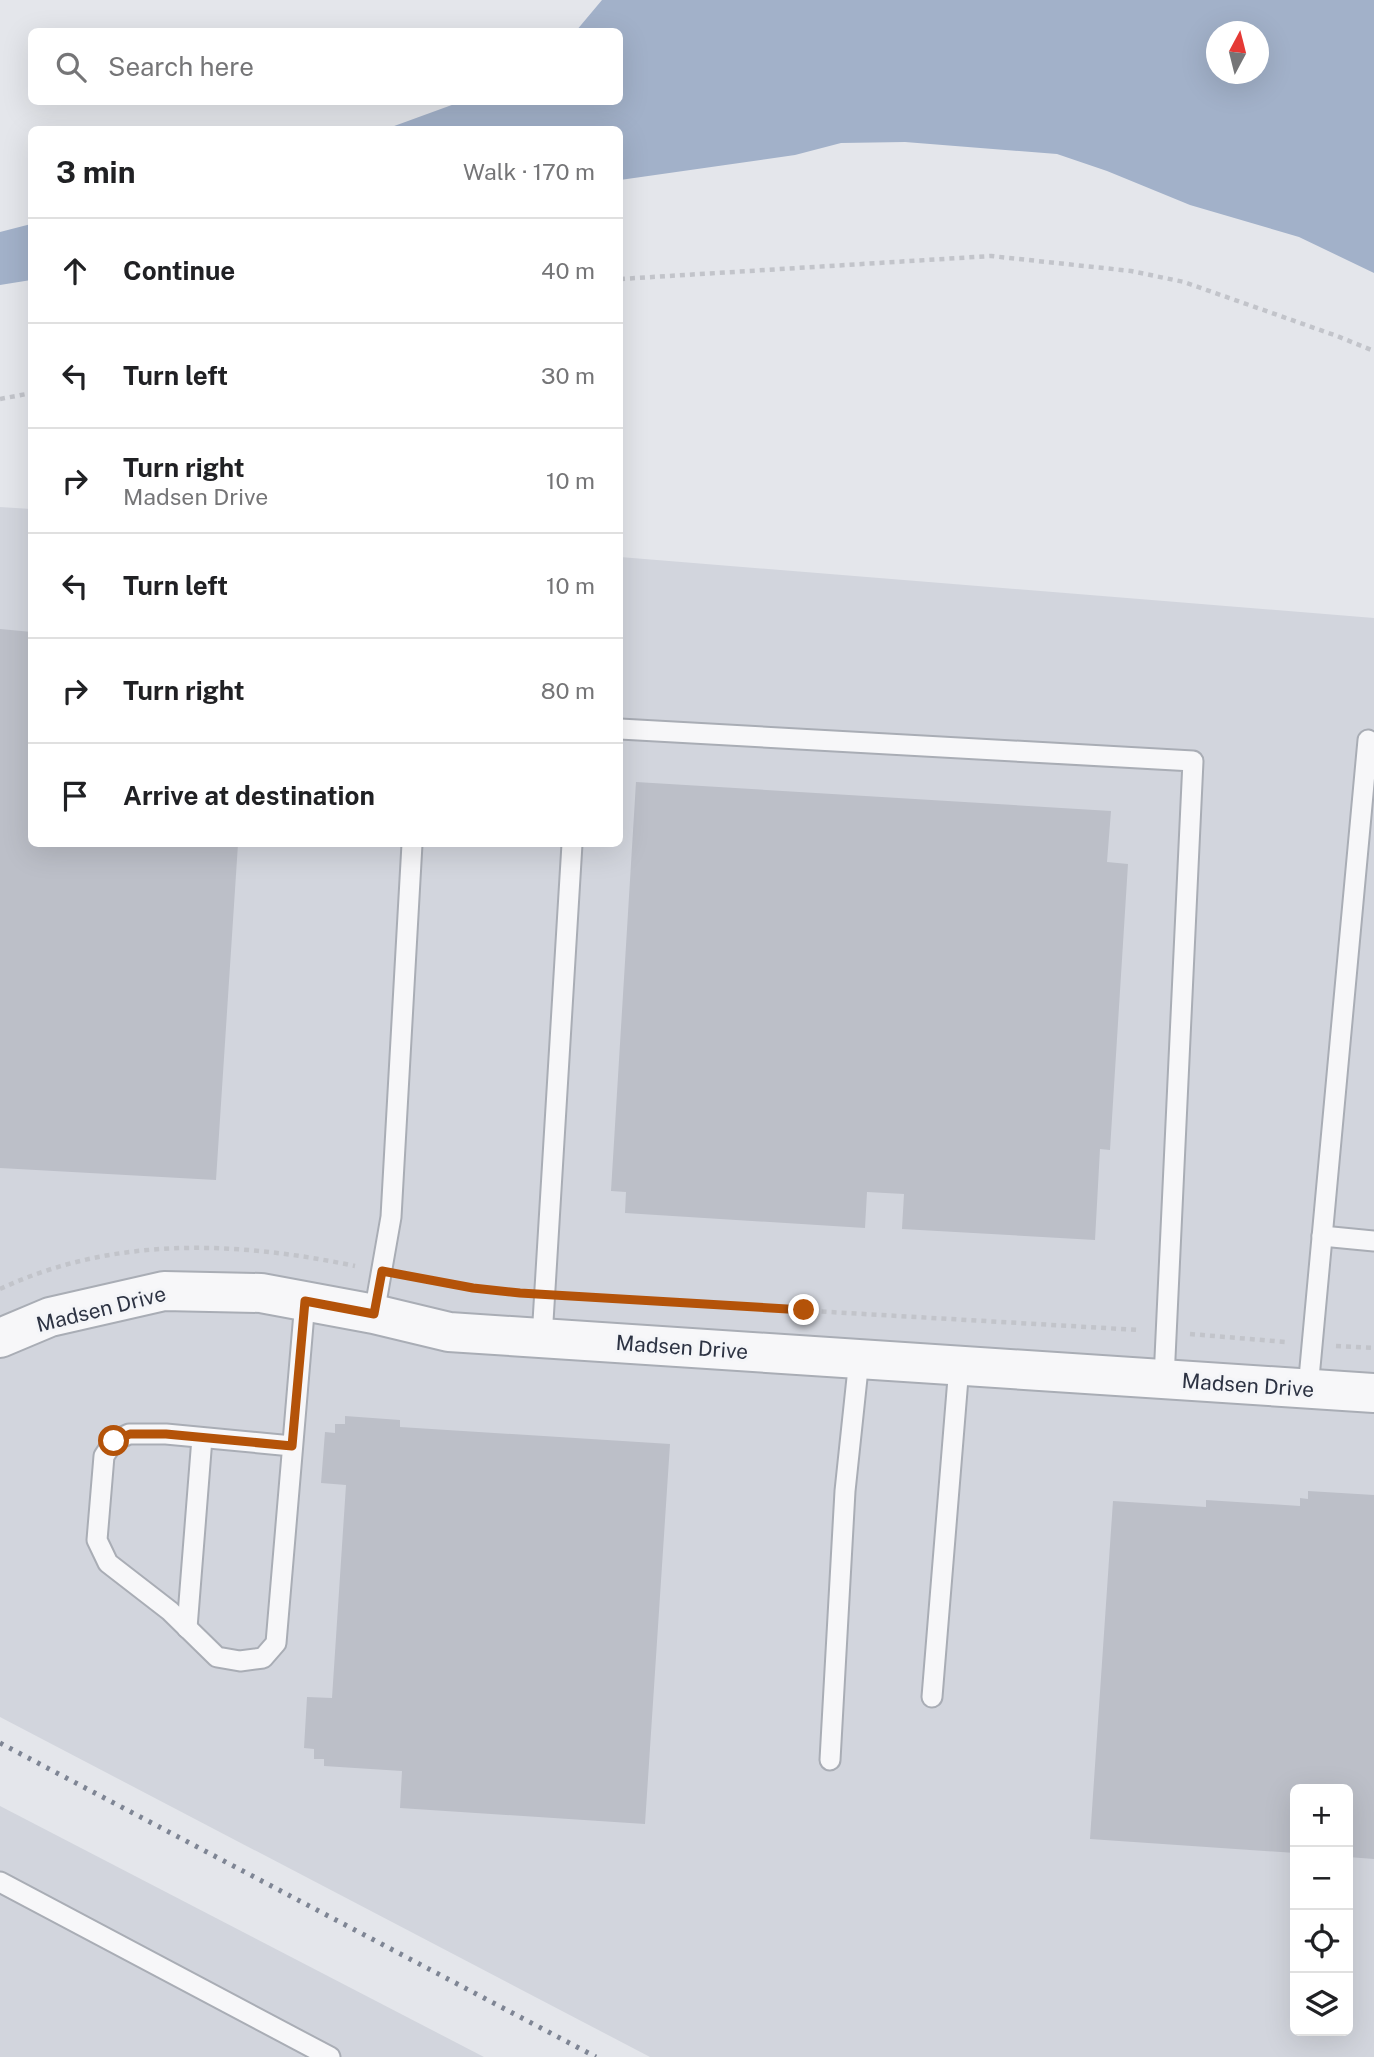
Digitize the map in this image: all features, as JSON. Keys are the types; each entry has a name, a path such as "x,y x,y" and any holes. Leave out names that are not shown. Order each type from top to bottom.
{"street":[{"name":"Madsen Drive","path":"0,1338 50,1317 164,1291 261,1293 374,1314 449,1332 1374,1393"}],"lane":[{"path":"623,729 1193,761 1164,1379"},
{"path":"1308,1389 1368,740"},
{"path":"374,1314 391,1217 412,847"},
{"path":"542,1338 572,847"},
{"path":"1322,1236 1374,1241"},
{"path":"292,1446 130,1434 114,1441 104,1455 97,1540 108,1563 170,1611 217,1657 240,1661 263,1658 276,1643 305,1301"},
{"path":"831,1760 845,1490 859,1359"},
{"path":"932,1697 959,1366"},
{"path":"187,1628 202,1438"},
{"path":"0,1882 330,2057"}],"path":[{"path":"623,279 991,256 1131,271 1184,282 1374,351"},
{"path":"0,399 28,394"},
{"path":"0,1289 65,1265 124,1252 198,1246 265,1250 473,1288 545,1295 1167,1332 1374,1348"}],"shaded area":[{"path":"0,507 28,509 28,847 623,847 623,557 1374,618 1374,2057 650,2057 0,1717"},
{"path":"0,1806 484,2057 0,2057"}],"water":[{"path":"602,0 1374,0 1374,273 1299,237 1190,205 1057,154 905,142 841,143 795,155 623,180 623,126 394,126 452,105 623,105 623,28 579,28"},
{"path":"28,225 28,280 0,285 0,232"}],"building":[{"path":"0,629 28,632 28,847 238,847 216,1180 0,1168"},
{"path":"636,782 1111,811 1107,862 1128,864 1110,1150 1100,1149 1095,1240 902,1229 904,1194 867,1192 865,1228 625,1213 626,1192 611,1191"},
{"path":"345,1416 400,1420 400,1427 670,1444 645,1824 400,1808 402,1771 324,1766 324,1759 314,1759 314,1749 304,1748 307,1697 332,1698 346,1485 321,1483 325,1432 335,1433 335,1424 345,1424"},
{"path":"1308,1491 1374,1495 1374,1859 1353,1857 1353,1784 1290,1784 1290,1853 1090,1839 1113,1501 1206,1507 1206,1500 1300,1506 1300,1498 1308,1499"}],"railway":[{"path":"0,1743 596,2057"}],"route":[{"path":"114,1441 130,1434 166,1434 292,1446 305,1301 374,1314 382,1271 473,1288 520,1293 804,1310"}]}
